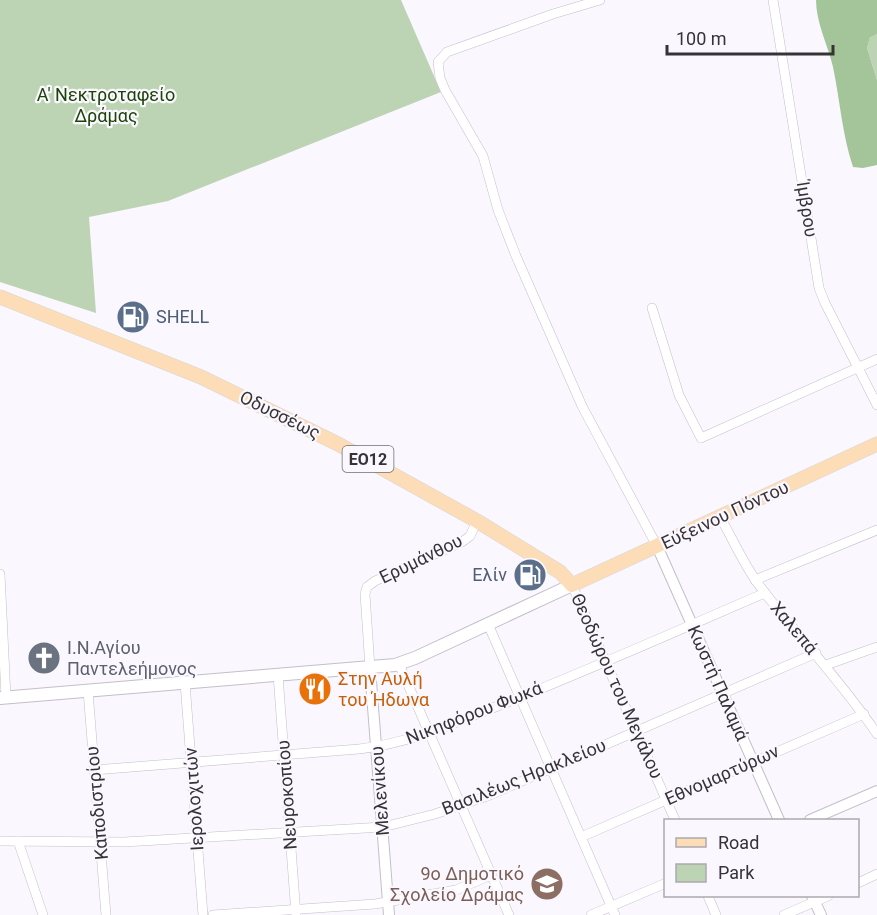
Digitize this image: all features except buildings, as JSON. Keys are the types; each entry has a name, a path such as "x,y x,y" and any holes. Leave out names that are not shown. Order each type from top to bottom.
{"main road":[{"name":"Οδυσσέως","path":"0,297 201,377 338,444 477,521 560,572 572,585"},
{"name":"Εύξεινου Πόντου","path":"572,585 877,444"},
{"path":"3,697 399,664 572,585"}],"street":[{"path":"600,0 553,14 447,52 438,62 440,78 445,90 484,159 498,210 576,395 657,546"},
{"name":"Ίμβρου","path":"773,0 819,288 877,405"},
{"path":"652,308 680,396 701,438 877,360"},
{"name":"Χαλεπά","path":"720,517 755,580 826,665 877,734"},
{"name":"Ερυμάνθου","path":"370,668 365,594 367,587 375,581 462,542 470,536 477,521"},
{"path":"755,580 877,530"},
{"name":"Κωστή Παλαμά","path":"657,546 779,819"},
{"path":"0,574 3,697"},
{"name":"Θεοδώρου του Μεγάλου","path":"572,585 675,819"},
{"name":"Νικηφόρου Φωκά","path":"94,770 376,747 429,733 520,697 765,593"},
{"path":"488,624 613,911"},
{"path":"826,665 877,647"},
{"name":"Βασιλέως Ηρακλείου","path":"0,841 100,842 382,827 461,806 816,653"},
{"path":"399,664 508,915"},
{"name":"Μελενίκου","path":"370,668 389,915"},
{"name":"Νευροκοπίου","path":"278,675 295,912"},
{"name":"Ιερολοχιτών","path":"185,682 202,915"},
{"name":"Καποδιστρίου","path":"88,691 106,915"},
{"name":"Εθνομαρτύρων","path":"581,837 864,714"},
{"path":"812,819 877,791"},
{"path":"18,841 43,915"},
{"path":"859,883 877,874"},
{"path":"213,915 295,912 388,902 456,890 491,875"},
{"path":"591,915 613,911 664,884"},
{"path":"708,897 716,915"},
{"path":"784,915 814,898 821,915"}],"green space":[{"name":"Α' Νεκτροταφείο Δράμας","path":"0,0 401,0 441,92 168,201 89,217 96,313 0,282"},
{"path":"816,0 877,0 877,34 870,37 867,48 877,80 877,165 863,168 853,167 833,67 820,26"},
{"path":"877,34 877,80 867,48 870,36"}],"place":[{"name":"SHELL","path":"133,317"},
{"name":"Ελίν","path":"530,575"},
{"name":"Ι.Ν.Αγίου Παντελεήμονος","path":"44,658"},
{"name":"Στην Αυλή του Ήδωνα","path":"315,689"},
{"name":"9ο Δημοτικό Σχολείο Δράμας","path":"547,884"}]}
